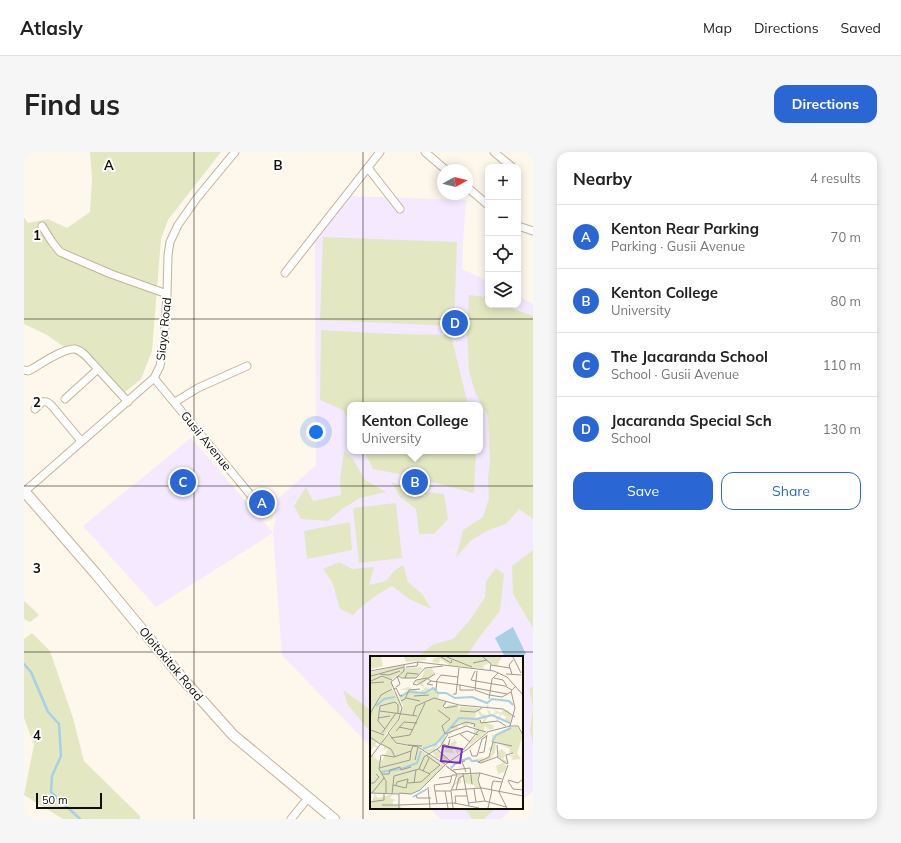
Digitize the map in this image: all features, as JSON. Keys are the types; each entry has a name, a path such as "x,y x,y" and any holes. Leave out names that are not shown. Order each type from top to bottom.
{"main road":[{"name":"Oloitokitok Road","path":"24,491 96,574 182,678 233,735 334,819"}],"street":[{"name":"Siaya Road","path":"24,491 154,378 160,366 164,343 168,255 170,242 178,225 197,198 235,152"},
{"path":"285,273 380,152"},
{"path":"425,152 439,164"},
{"path":"494,152 508,164"},
{"path":"368,168 400,209"},
{"path":"473,192 485,202"},
{"path":"42,226 60,252 111,274 167,294"},
{"path":"521,227 533,231"},
{"path":"24,370 28,371 60,352 75,349 81,352 128,402"},
{"path":"175,402 198,388 248,366"},
{"path":"65,399 98,369"},
{"name":"Gusii Avenue","path":"154,378 258,504"},
{"path":"35,408 42,402 49,403 81,442"},
{"path":"291,819 308,798"}],"shaded area":[{"path":"345,196 466,200 462,269 485,280 485,308 521,308 521,298 533,304 533,791 523,799 523,656 370,656 370,746 282,655 273,533 279,498 316,465 315,240"},
{"path":"191,438 273,533 156,607 83,526"},
{"path":"431,809 512,809 501,819 440,819"}],"green space":[{"path":"90,152 221,152 168,220 161,239 152,351 141,379 119,397 89,364 47,335 24,324 24,217 28,223 48,219 67,228 90,212 92,178"},
{"path":"323,237 457,242 454,326 320,320"},
{"path":"469,295 485,297 485,308 512,308 533,316 533,519 519,509 506,524 487,531 470,541 456,558 463,530 483,517 489,498 488,479 490,460 488,417 483,407 483,402 480,402 475,392 469,372 467,335"},
{"path":"321,330 451,335 467,402 347,402 347,417 343,410 320,400"},
{"path":"344,451 353,459 365,480 386,492 360,498 342,509 328,521 301,519 294,506 306,487 313,501 341,495 340,479"},
{"path":"366,454 476,454 474,493 409,476 373,469"},
{"path":"391,482 419,491 444,494 448,519 434,534 419,534 416,509 400,497"},
{"path":"396,503 402,558 359,563 353,508"},
{"path":"350,522 352,550 307,559 304,531"},
{"path":"533,550 533,628 513,594 512,566"},
{"path":"339,562 352,569 374,567 369,585 386,581 395,570 403,565 408,582 423,595 431,609 409,599 392,586 371,599 353,615 340,609 332,582 323,569"},
{"path":"496,568 504,574 500,611 467,655 418,656 434,644 453,639 470,620 485,597 486,581"},
{"path":"24,601 39,615 30,622 24,619"},
{"path":"32,633 50,651 73,718 84,761 140,816 140,819 63,819 24,795 34,745 24,718 24,639"},
{"path":"533,686 533,707 529,689"},
{"path":"343,690 370,709 370,732 348,705"},
{"path":"533,707 533,744 530,731"},
{"path":"464,809 495,809 484,819 472,819"}],"water":[{"path":"513,627 526,654 523,656 504,656 495,638"}],"waterway":[{"path":"24,664 31,672 48,712 59,724 61,756 52,776 51,792 80,819"}],"place":[{"name":"Jacaranda Special Sch","path":"455,323"},
{"name":"The Jacaranda School","path":"183,482"},
{"name":"Kenton College","path":"415,482"},
{"name":"Kenton Rear Parking","path":"262,503"}]}
